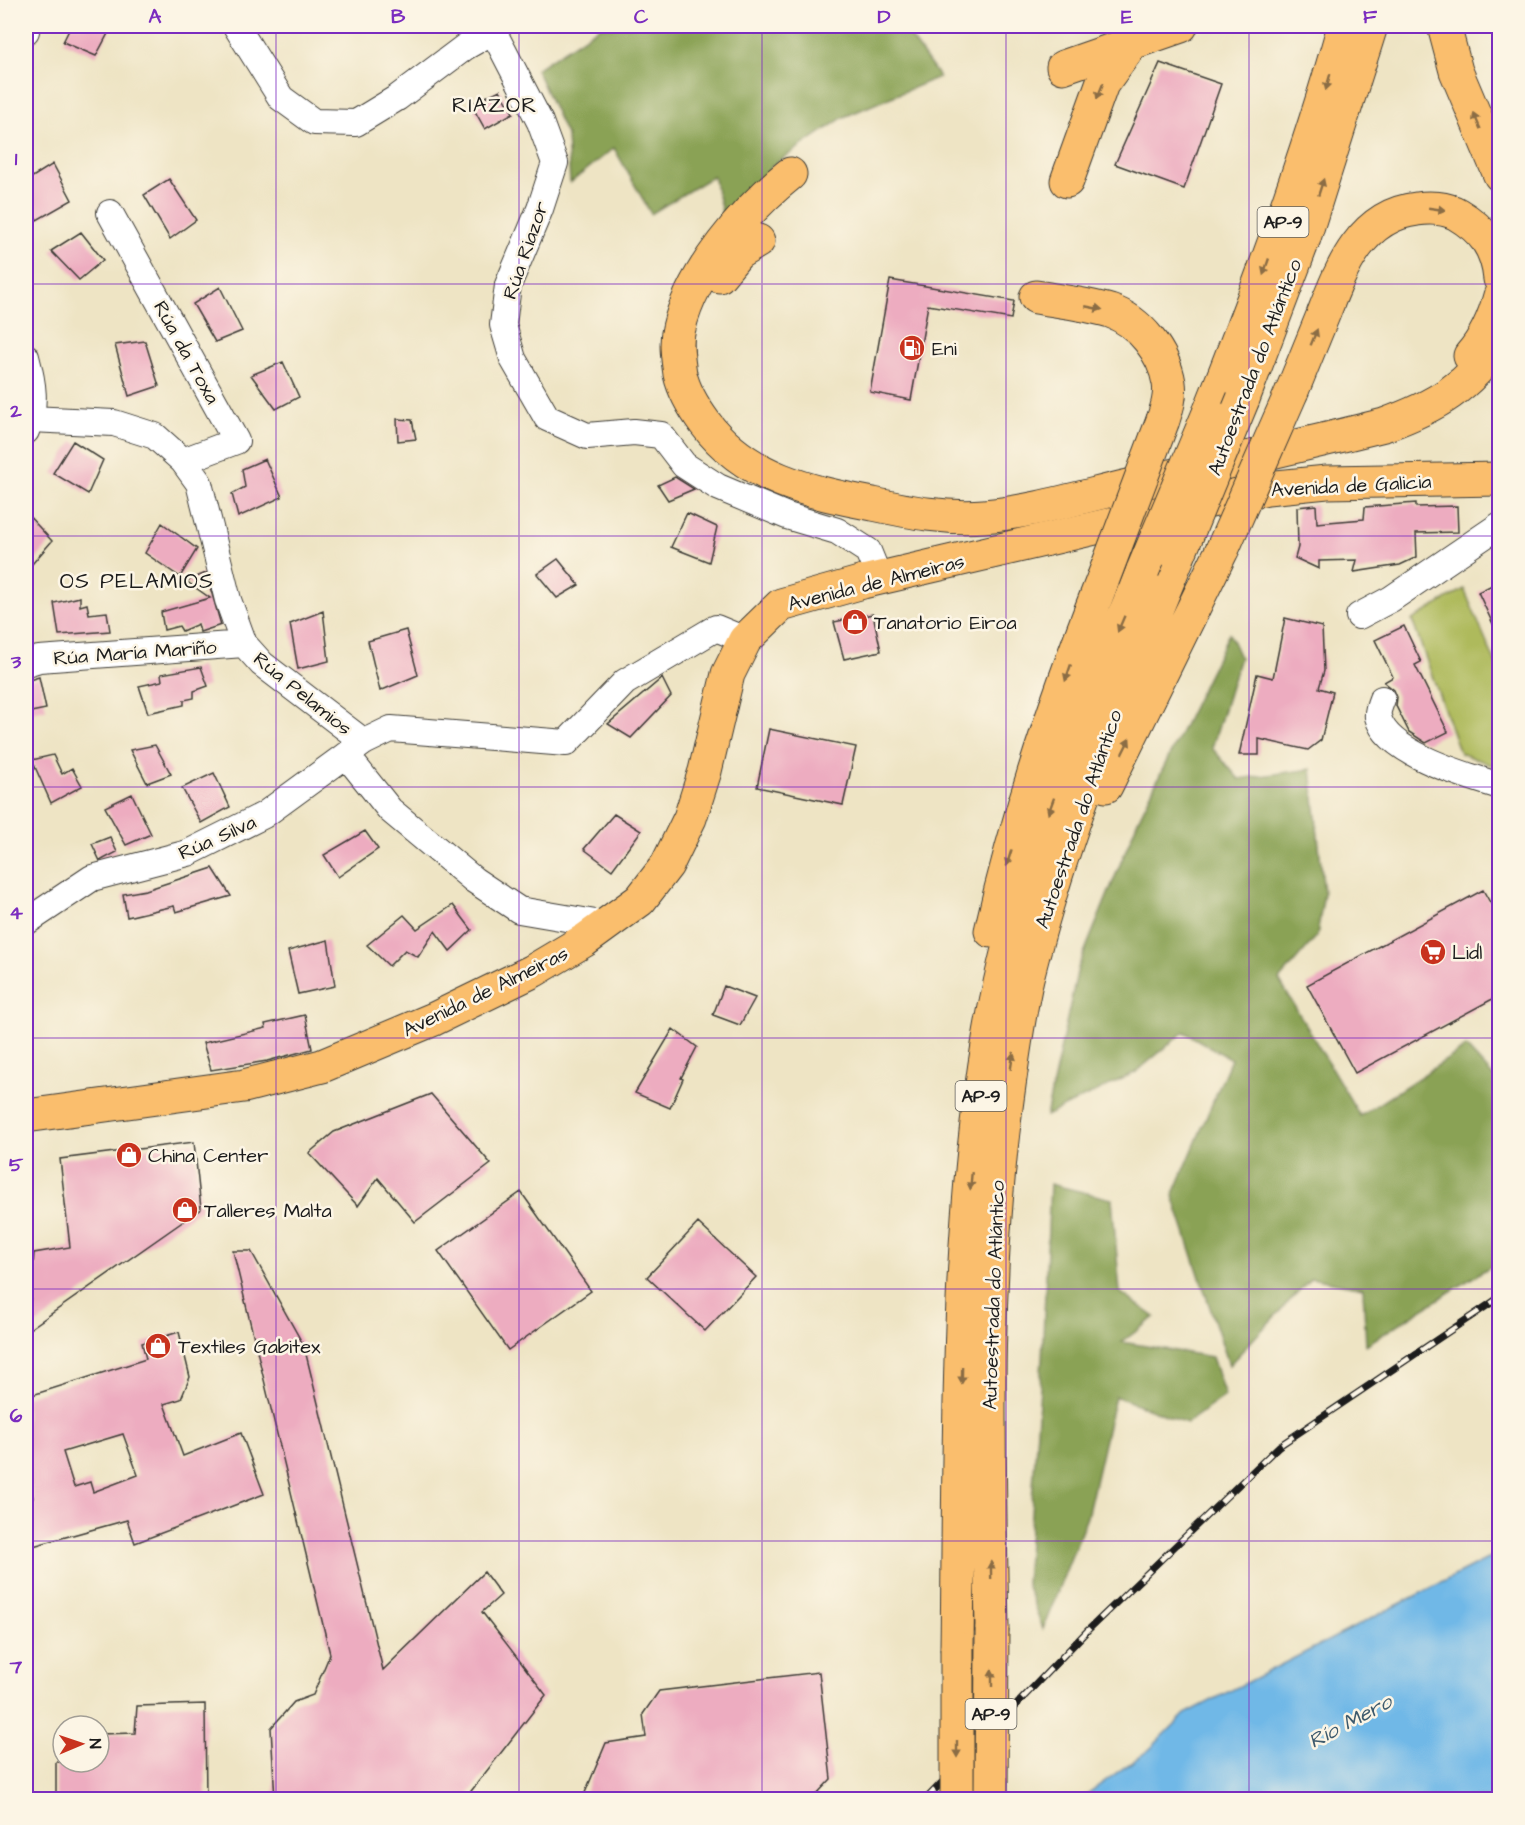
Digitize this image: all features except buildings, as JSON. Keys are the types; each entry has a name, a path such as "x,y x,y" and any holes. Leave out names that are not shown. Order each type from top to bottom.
{"main road":[{"path":"1064,67 1181,26"},
{"name":"Autoestrada do Atlántico","path":"957,1800 963,1269 974,1141 989,1037 1014,922 1050,809 1099,676 1260,285 1294,189 1344,26"},
{"name":"Autoestrada do Atlántico","path":"991,1800 992,1629 988,1368 999,1166 1012,1062 1027,980 1057,870 1125,684 1243,399 1304,238 1371,26"},
{"path":"1444,26 1456,71 1500,174"},
{"path":"1067,181 1102,84 1132,43"},
{"path":"790,174 766,193 722,243 691,296 678,329 677,352 682,380 693,407 734,455 775,478 825,495 915,513 955,517 1023,510 1384,425 1423,411 1458,390 1483,365 1500,340"},
{"path":"1057,870 1084,830 1223,548 1292,391 1343,266 1358,242 1379,222 1403,210 1428,208 1453,212 1474,225 1491,242 1500,279"},
{"path":"722,243 732,240 768,242 738,254 722,270 699,316 694,343 695,370 704,395 742,443 773,460 805,472 918,498 963,501 1041,491 1399,405 1431,389 1458,369 1480,344 1494,318 1500,296"},
{"path":"974,1141 968,1065 988,942 1004,874 1038,761 1169,400 1169,384 1164,364 1153,343 1133,324 1111,311 1036,297"},
{"name":"Avenida de Galicia","path":"1098,527 1267,488 1327,482 1500,479"},
{"name":"Avenida de Almeiras","path":"26,1116 244,1086 322,1066 434,1019 533,971 607,925 640,900 668,864 690,818 705,771 728,675 745,640 781,605 879,578 1098,527"}],"street":[{"path":"26,31 27,26"},
{"name":"Rúa Riazor","path":"236,26 281,98 314,122 356,123 397,98 465,47 493,31 540,122 555,163 540,209 508,285 503,325 513,359 547,418 587,435 634,432 661,435 684,465 718,487 787,516 837,531 868,551 879,578"},
{"name":"Rúa da Toxa","path":"110,213 236,441 183,461"},
{"path":"26,357 34,390 28,425"},
{"name":"Rúa Pelamios","path":"28,425 114,423 155,436 183,461 199,483 228,600 244,644 262,664 355,748 391,729 566,743 625,682 716,628 745,640"},
{"path":"1359,616 1390,599 1500,525"},
{"name":"Rúa María Mariño","path":"26,663 39,659 244,644"},
{"path":"1382,699 1378,716 1384,728 1401,746 1424,759 1500,786"},
{"path":"355,748 390,810 474,880 519,910 607,925"},
{"name":"Rúa Silva","path":"26,922 92,878 188,853 264,815 355,748"}],"green space":[{"path":"601,26 903,26 939,77 844,117 773,165 725,224 713,176 651,214 614,148 570,183 567,137 536,69"},
{"path":"1464,589 1499,671 1499,768 1460,753 1412,620"},
{"path":"1229,633 1240,657 1212,748 1239,779 1311,769 1324,893 1317,936 1279,980 1360,1116 1466,1047 1500,1084 1499,1261 1366,1345 1363,1288 1311,1278 1229,1365 1173,1196 1231,1059 1184,1032 1136,1072 1046,1116 1078,968 1138,820"},
{"path":"1050,1184 1112,1199 1120,1292 1155,1317 1122,1342 1212,1357 1225,1396 1187,1423 1115,1396 1087,1517 1043,1629 1026,1584 1042,1359"}],"water":[{"name":"Río Mero","path":"1499,1553 1499,1799 1080,1799 1150,1749 1185,1714"}],"railway":[{"path":"925,1800 1088,1630 1279,1446 1500,1297"}],"place":[{"name":"Eni","path":"912,348"},
{"name":"Tanatorio Eiroa","path":"855,622"},
{"name":"Lidl","path":"1433,952"},
{"name":"China Center","path":"129,1155"},
{"name":"Talleres Malta","path":"185,1210"},
{"name":"Textiles Gabitex","path":"158,1346"}],"district":[{"name":"RIAZOR","path":"495,105"},
{"name":"OS PELAMIOS","path":"137,581"}]}
